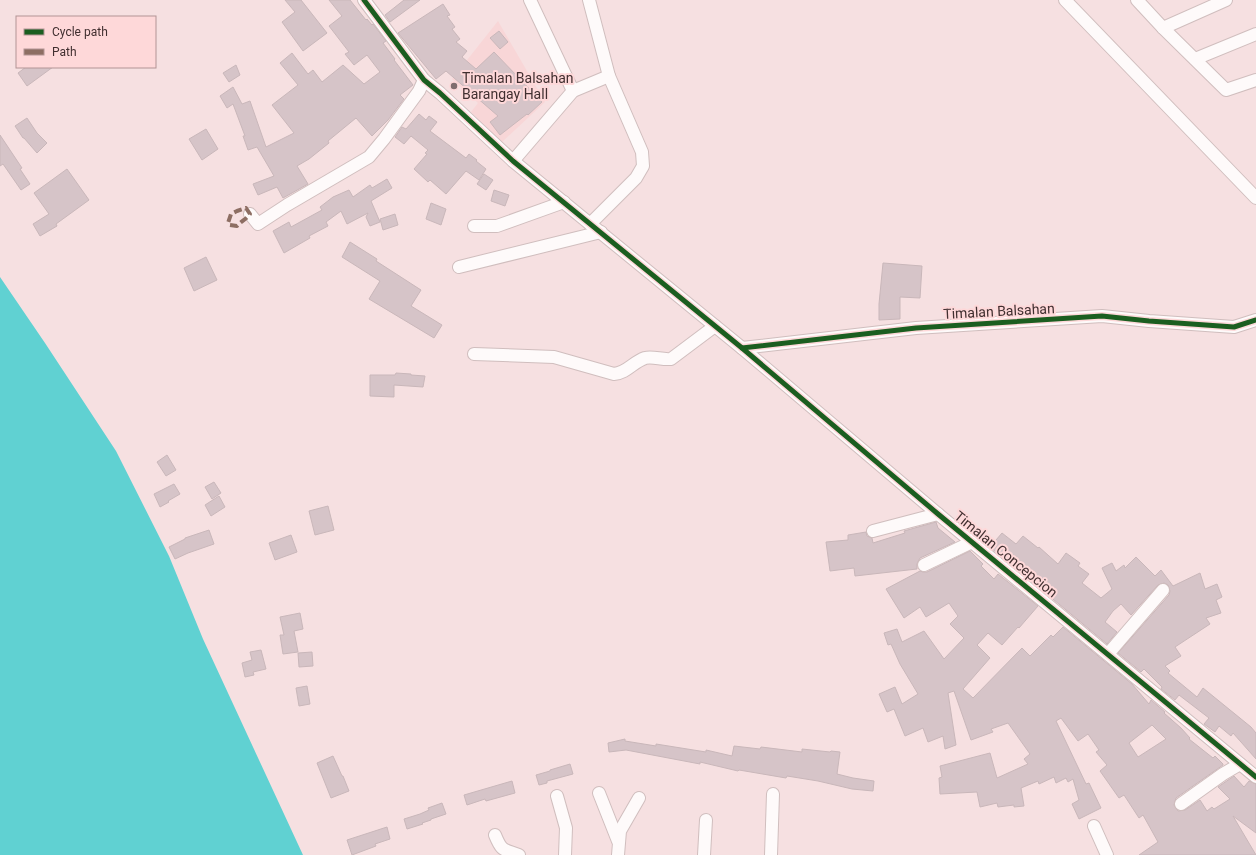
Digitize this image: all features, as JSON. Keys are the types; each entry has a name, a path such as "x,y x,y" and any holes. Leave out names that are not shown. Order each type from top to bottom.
{"street":[{"name":"Timalan Concepcion","path":"364,0 424,80 513,161 742,348 938,514 1256,777"},
{"path":"530,0 573,91"},
{"path":"589,0 609,76 642,152 643,166 636,178 590,224"},
{"path":"1065,0 1256,198"},
{"path":"1137,0 1163,28 1226,90 1256,80"},
{"path":"1163,28 1226,0"},
{"path":"1195,59 1256,34"},
{"path":"513,161 573,91 609,76"},
{"path":"250,214 258,224 287,205 369,157 420,91 424,80"},
{"path":"474,226 497,226 564,202"},
{"path":"459,267 601,232"},
{"name":"Timalan Balsahan","path":"742,348 916,328 1102,316 1234,327 1256,320"},
{"path":"474,354 554,357 614,374 621,373 644,359 653,357 665,360 670,359 715,326"},
{"path":"873,531 938,514"},
{"path":"924,564 972,542"},
{"path":"1108,654 1163,590"},
{"path":"1181,804 1223,774 1240,764"},
{"path":"599,793 619,842"},
{"path":"771,855 773,794"},
{"path":"558,796 566,828 565,855"},
{"path":"618,855 620,831 639,798"},
{"path":"704,855 706,820"},
{"path":"1094,826 1107,855"},
{"path":"495,835 499,845 506,851 519,855"}],"shaded area":[{"path":"498,21 545,102 501,143 471,112 478,103 452,79"}],"water":[{"path":"0,277 116,451 169,556 203,639 303,855 0,855"}],"building":[{"path":"285,0 301,0 327,33 303,51 282,22 295,12"},
{"path":"329,0 350,0 366,20 367,19 372,25 373,24 386,41 383,43 413,85 400,95 404,99 388,120 372,136 356,118 328,141 329,143 309,159 297,166 308,184 283,198 277,187 258,195 253,184 274,176 257,147 248,150 243,136 245,136 233,104 227,108 220,96 233,87 242,104 250,101 266,147 294,133 272,105 298,85 280,63 292,53 308,74 313,70 322,82 343,65 364,84 380,72 367,55 354,65 345,54 349,52 329,26 342,16"},
{"path":"404,0 420,0 390,22 385,15"},
{"path":"443,4 450,15 447,16 455,27 452,29 460,39 456,42 467,51 462,57 476,69 494,52 542,102 528,115 527,114 500,135 490,122 498,116 446,71 436,79 398,33"},
{"path":"499,31 508,42 500,49 490,38"},
{"path":"236,65 240,75 229,82 223,73"},
{"path":"25,68 52,68 27,86 18,73"},
{"path":"419,114 426,120 429,116 437,122 430,131 466,158 469,154 486,169 479,180 466,171 446,194 430,180 428,182 414,169 427,154 425,153 428,150 411,136 404,144 395,137 402,127 406,129"},
{"path":"27,118 37,133 47,143 37,153 23,138 15,126"},
{"path":"206,129 218,149 202,160 189,139"},
{"path":"0,135 22,168 20,169 30,184 21,190 3,164 0,166"},
{"path":"67,169 89,200 56,224 57,226 40,236 33,224 49,214 34,193"},
{"path":"484,174 493,180 486,190 477,184"},
{"path":"387,179 392,188 371,201 380,222 370,226 366,217 368,213 347,224 341,211 326,222 328,226 309,236 310,238 284,253 273,231 289,222 291,227 322,210 320,207 333,197 349,190 353,197 370,185 372,188"},
{"path":"494,190 509,195 505,206 491,201"},
{"path":"431,203 446,209 441,225 426,219"},
{"path":"395,214 398,225 383,230 380,219"},
{"path":"350,242 421,290 411,306 442,325 434,338 369,299 380,281 342,257"},
{"path":"206,257 217,280 194,291 184,268"},
{"path":"883,263 922,266 920,298 900,297 900,319 879,320"},
{"path":"396,373 425,376 423,387 394,385 394,397 370,396 370,375 395,375"},
{"path":"167,455 176,470 166,476 157,462"},
{"path":"214,482 221,493 212,499 205,487"},
{"path":"174,484 180,494 160,507 154,494"},
{"path":"219,496 225,507 211,516 205,505"},
{"path":"328,506 334,530 315,535 309,511"},
{"path":"936,522 938,528 955,542 920,558 917,564 917,569 855,576 854,568 830,571 826,542 848,540 848,535 866,532 867,536 872,538 873,543 905,533 904,531"},
{"path":"209,530 214,544 175,559 169,547 185,538"},
{"path":"1002,533 1016,544 1023,536 1038,548 1039,547 1058,564 1066,553 1080,563 1078,566 1089,574 1082,583 1101,598 1112,589 1102,568 1112,563 1116,571 1124,565 1125,568 1136,557 1155,576 1161,570 1173,586 1200,573 1205,589 1217,584 1222,597 1216,600 1221,613 1206,618 1210,624 1175,647 1181,656 1165,666 1170,671 1168,673 1197,697 1203,688 1251,727 1256,733 1256,759 1233,733 1231,736 1219,726 1215,732 1204,724 1209,718 1179,695 1175,700 1161,689 1162,687 1144,669 1141,672 1118,653 1169,595 1170,591 1168,585 1164,583 1158,585 1131,615 1121,604 1113,611 1105,622 1117,632 1107,644 1018,570 1020,568 1004,555 1002,557 990,547"},
{"path":"291,535 297,552 275,560 269,543"},
{"path":"970,551 983,564 981,566 994,579 998,574 1038,606 1002,645 988,633 977,645 990,658 963,689 973,698 1022,648 1030,656 1051,635 1053,637 1063,627 1132,684 1149,704 1151,700 1165,712 1164,713 1190,738 1189,739 1213,758 1215,756 1223,764 1176,798 1174,805 1178,811 1185,810 1200,800 1207,811 1212,807 1214,809 1230,799 1218,787 1234,776 1244,787 1249,781 1256,784 1256,833 1233,816 1256,855 1139,855 1158,842 1143,815 1139,818 1124,795 1119,798 1100,771 1107,765 1096,752 1099,750 1088,734 1078,741 1061,718 1056,721 1086,784 1089,783 1101,808 1079,819 1072,804 1079,800 1073,779 1068,782 1066,778 1056,783 1054,777 1039,784 1038,781 1021,788 1024,806 1014,807 1014,805 998,807 997,803 980,807 977,792 940,794 939,778 942,777 940,766 990,753 997,778 1028,764 1024,759 1030,754 1008,723 991,729 993,732 971,740 954,691 948,693 956,745 945,749 943,736 928,742 923,728 905,736 894,709 887,712 879,694 895,687 902,704 918,694 900,664 891,644 888,645 884,633 897,629 902,642 924,631 944,659 964,638 950,624 958,616 949,603 926,617 920,607 904,618 886,589 920,571 927,572","holes":["1152,725 1166,739 1138,757 1129,743"]},
{"path":"300,613 303,629 294,631 298,652 283,654 280,635 284,635 280,617"},
{"path":"261,650 266,669 253,672 254,675 245,677 242,663 252,660 250,652"},
{"path":"312,652 313,666 299,667 298,653"},
{"path":"307,686 310,704 299,706 296,688"},
{"path":"625,739 625,741 656,746 656,744 706,752 706,750 732,756 734,746 760,749 761,747 802,752 802,749 840,752 837,774 874,781 873,791 852,789 787,776 786,778 738,771 700,762 700,764 626,750 609,752 608,743"},
{"path":"333,756 349,791 331,798 317,763"},
{"path":"570,764 573,774 547,781 547,783 539,785 536,775"},
{"path":"512,781 515,793 486,801 485,799 467,805 464,795"},
{"path":"442,803 446,814 407,829 404,819 420,814 429,810 428,808"},
{"path":"387,827 390,839 375,844 376,846 352,855 347,840"}],"marked path":[{"path":"246,208 250,214 237,226 230,225 228,223 231,214 246,208"}],"cycle path":[{"path":"364,0 424,80 513,161 742,348 938,514 1256,777"},
{"path":"742,348 916,328 1102,316 1234,327 1256,320"}],"place":[{"name":"Timalan Balsahan Barangay Hall","path":"454,86"}]}
